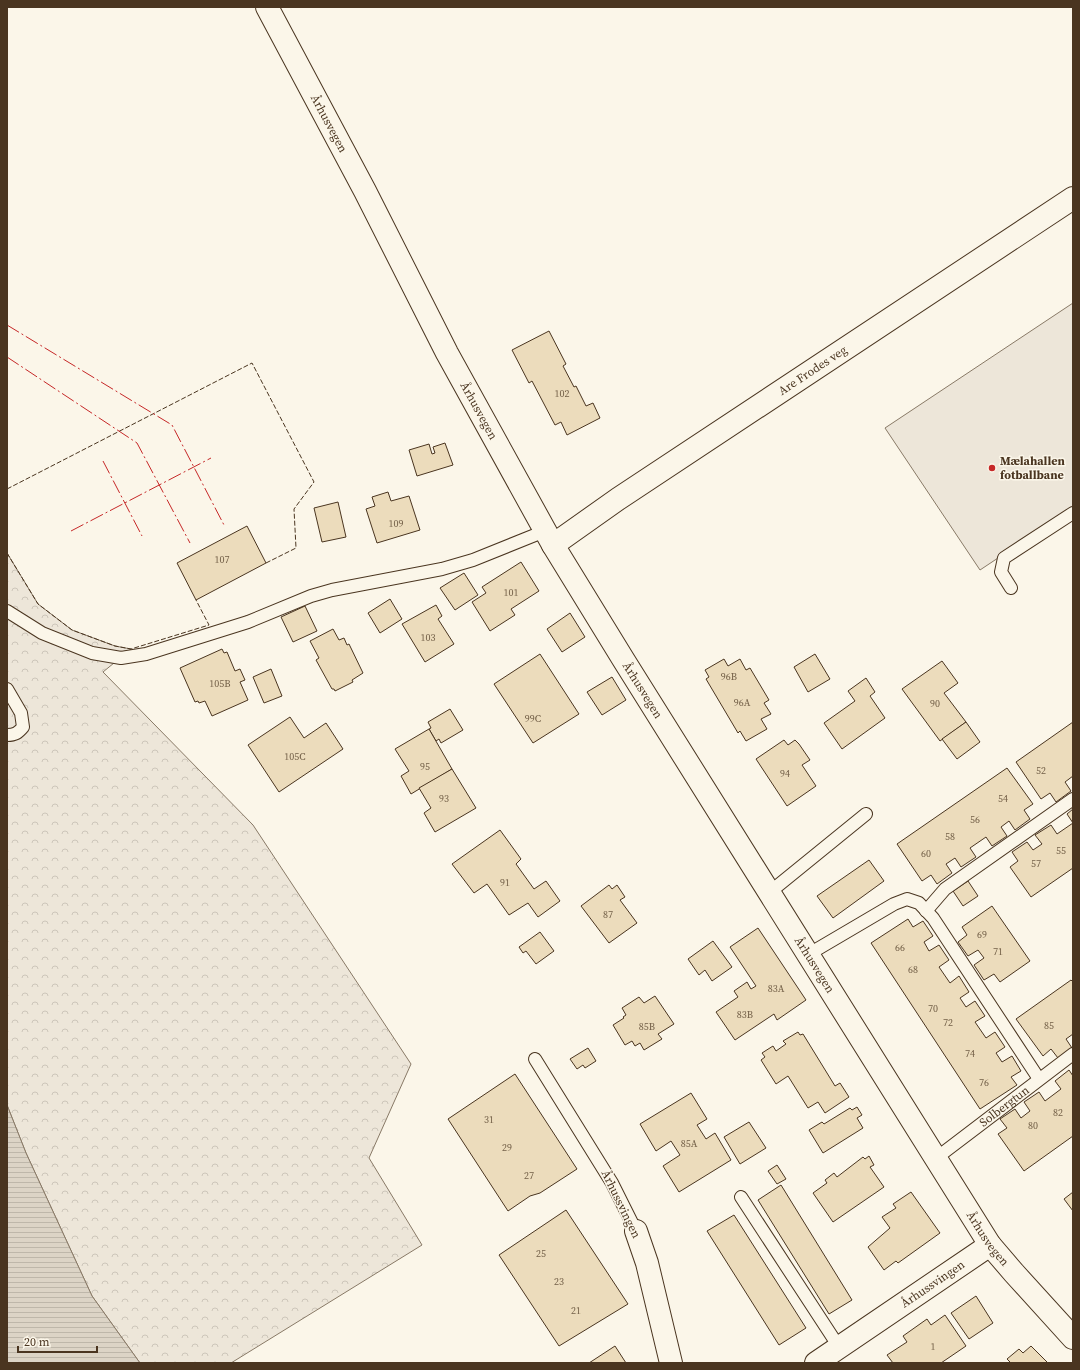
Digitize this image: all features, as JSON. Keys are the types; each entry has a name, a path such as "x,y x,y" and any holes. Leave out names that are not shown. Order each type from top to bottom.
{"street":[{"name":"Århusvegen","path":"267,7 365,191 447,353 549,538 990,1245 1073,1338"},
{"name":"Are Frodes veg","path":"549,538 624,495 1073,198"},
{"name":"Århussvingen","path":"636,1231 647,1264 671,1363"},
{"name":"Århussvingen","path":"816,1363 990,1245"}],"lane":[{"path":"1011,588 1001,572 1004,558 1073,513"},
{"path":"7,611 42,633 92,653 121,658 146,654 248,622 312,596 332,590 442,569 549,538"},
{"path":"7,689 21,713 23,727 19,732 13,735 7,735"},
{"path":"926,911 945,889 1073,799"},
{"path":"770,892 866,814"},
{"path":"809,954 894,904 907,899 919,904 933,918 1039,1079"},
{"name":"Solbergtun","path":"935,1159 1073,1054"},
{"name":"Århussvingen","path":"535,1059 606,1172 636,1231"},
{"path":"741,1197 839,1347"}],"green space":[{"name":"Mælahallen fotballbane","path":"1073,303 1073,508 980,570 885,428"},
{"path":"7,553 38,604 72,630 115,646 131,649 103,672 253,825 411,1064 369,1158 422,1245 231,1363 140,1363 92,1296 26,1153 7,1105"}],"shaded area":[{"path":"7,1105 26,1153 92,1296 140,1363 7,1363"}],"building":[{"path":"549,331 566,364 563,366 574,387 576,386 586,406 593,403 600,418 567,435 561,422 555,425 532,381 529,383 512,350"},
{"path":"445,443 453,465 417,476 409,450 429,444 432,454 435,453 433,447"},
{"path":"388,492 391,501 409,496 420,530 377,543 366,509 375,506 372,497"},
{"path":"338,502 346,537 322,542 314,508"},
{"path":"247,526 266,563 196,600 177,563"},
{"path":"521,562 539,591 511,609 515,615 490,631 472,602 486,593 482,587"},
{"path":"464,573 478,595 455,610 440,588"},
{"path":"390,599 402,619 380,633 368,613"},
{"path":"436,605 442,616 438,619 454,644 425,662 402,624"},
{"path":"305,606 317,631 293,642 281,617"},
{"path":"570,613 585,637 562,652 547,629"},
{"path":"333,629 339,640 344,638 347,645 349,644 363,673 352,680 353,682 335,691 332,689 316,660 319,658 310,641"},
{"path":"222,649 224,653 227,652 235,671 240,669 245,680 240,682 248,700 212,716 205,701 199,703 198,701 195,702 180,668"},
{"path":"540,654 579,714 533,743 494,684"},
{"path":"815,654 830,679 808,692 794,667"},
{"path":"724,659 728,666 740,659 746,670 750,668 769,700 764,703 771,714 761,719 767,729 746,741 740,731 738,733 706,679 709,677 705,670"},
{"path":"942,661 958,683 944,693 966,722 940,741 902,689"},
{"path":"271,669 282,696 264,703 253,677"},
{"path":"612,677 626,700 602,715 587,692"},
{"path":"866,678 875,692 870,696 885,718 842,749 824,723 855,701 848,691"},
{"path":"450,709 463,730 441,743 439,739 436,741 429,729 431,728 428,722"},
{"path":"290,717 304,738 326,723 343,749 279,792 248,745"},
{"path":"966,722 980,742 957,759 942,739"},
{"path":"1073,722 1073,776 1065,782 1071,791 1056,802 1050,793 1041,799 1016,762"},
{"path":"429,729 452,769 411,794 401,776 409,771 395,749"},
{"path":"784,740 788,745 795,740 799,744 810,760 802,765 816,786 787,806 756,759"},
{"path":"1007,768 1033,804 1024,810 1030,819 1015,830 1009,821 1001,827 1007,836 992,846 986,837 970,848 976,857 961,867 955,858 946,864 952,873 937,884 931,875 922,881 897,844"},
{"path":"452,769 476,808 435,832 424,813 431,808 419,788"},
{"path":"1073,809 1073,823 1067,814"},
{"path":"1073,823 1073,868 1031,897 1010,867 1018,861 1012,852 1027,842 1033,850 1042,844 1035,835 1051,825 1057,834"},
{"path":"500,830 521,859 516,864 534,889 546,881 560,901 538,917 528,903 509,915 487,884 474,893 452,864"},
{"path":"869,860 884,881 833,918 817,896"},
{"path":"968,881 978,896 963,906 953,891"},
{"path":"609,885 612,889 617,885 625,897 620,900 637,923 609,943 581,906"},
{"path":"992,906 1030,961 1000,982 994,974 984,980 974,965 984,958 978,950 968,956 958,942 967,935 962,927"},
{"path":"908,919 913,927 923,921 933,936 924,942 929,951 939,945 949,960 939,967 950,983 959,976 969,992 960,998 966,1007 975,1001 985,1016 975,1022 986,1038 995,1032 1005,1047 996,1053 1002,1062 1012,1056 1021,1071 1011,1077 1017,1085 980,1109 871,943"},
{"path":"758,928 806,1000 777,1020 774,1014 735,1040 716,1012 738,997 734,991 747,982 751,989 756,986 730,947"},
{"path":"540,932 554,951 536,964 526,951 523,953 519,947"},
{"path":"713,941 732,967 712,981 705,970 699,975 688,959"},
{"path":"1071,980 1073,982 1073,1034 1066,1039 1072,1048 1058,1058 1051,1049 1043,1056 1016,1019"},
{"path":"655,996 674,1024 658,1034 662,1039 644,1050 640,1043 635,1046 632,1041 625,1045 613,1025 626,1015 622,1008 639,997 644,1003"},
{"path":"798,1032 800,1035 803,1034 835,1086 840,1083 849,1097 825,1113 818,1102 808,1108 788,1076 776,1084 761,1060 765,1057 762,1053 773,1046 776,1051 786,1044 783,1041"},
{"path":"588,1048 596,1061 585,1068 583,1065 577,1069 570,1059"},
{"path":"1069,1070 1073,1076 1073,1136 1024,1171 998,1134 1007,1128 1000,1119 1015,1109 1021,1118 1030,1111 1024,1102 1039,1092 1045,1101 1061,1089 1055,1081"},
{"path":"515,1074 577,1169 540,1193 530,1196 508,1211 448,1119"},
{"path":"691,1093 707,1119 697,1125 706,1139 715,1133 731,1160 679,1192 663,1166 680,1155 671,1141 656,1151 640,1124"},
{"path":"857,1107 862,1115 857,1118 863,1128 823,1153 809,1130 822,1122 824,1124 850,1108 852,1110"},
{"path":"749,1122 766,1148 740,1164 724,1137"},
{"path":"869,1156 874,1165 870,1167 884,1187 833,1222 813,1193 827,1183 825,1180 834,1173 837,1177 863,1157 865,1159"},
{"path":"777,1165 786,1179 777,1184 768,1171"},
{"path":"781,1185 852,1300 829,1314 758,1200"},
{"path":"911,1192 940,1233 898,1263 896,1261 884,1270 868,1247 890,1228 882,1217 896,1208 893,1204"},
{"path":"1073,1192 1073,1211 1064,1199"},
{"path":"566,1210 628,1304 559,1346 499,1255"},
{"path":"734,1215 806,1328 779,1345 707,1231"},
{"path":"976,1296 993,1323 969,1339 951,1313"},
{"path":"945,1315 966,1346 941,1363 893,1363 887,1355 907,1342 903,1336 927,1319 931,1325"},
{"path":"615,1346 626,1363 589,1363"},
{"path":"1031,1346 1048,1363 1011,1363 1007,1359 1019,1349 1023,1353"}],"fence":[{"path":"7,489 252,363 314,482 294,509 296,548 266,563"},
{"path":"7,553 38,604 72,630 115,646 131,649 209,625 196,600"}],"power":[{"path":"7,325 172,425 224,525"},
{"path":"7,357 137,443 190,543"},
{"path":"71,531 211,458"},
{"path":"103,461 142,536"}],"place":[{"name":"Mælahallen fotballbane","path":"992,468"}]}
